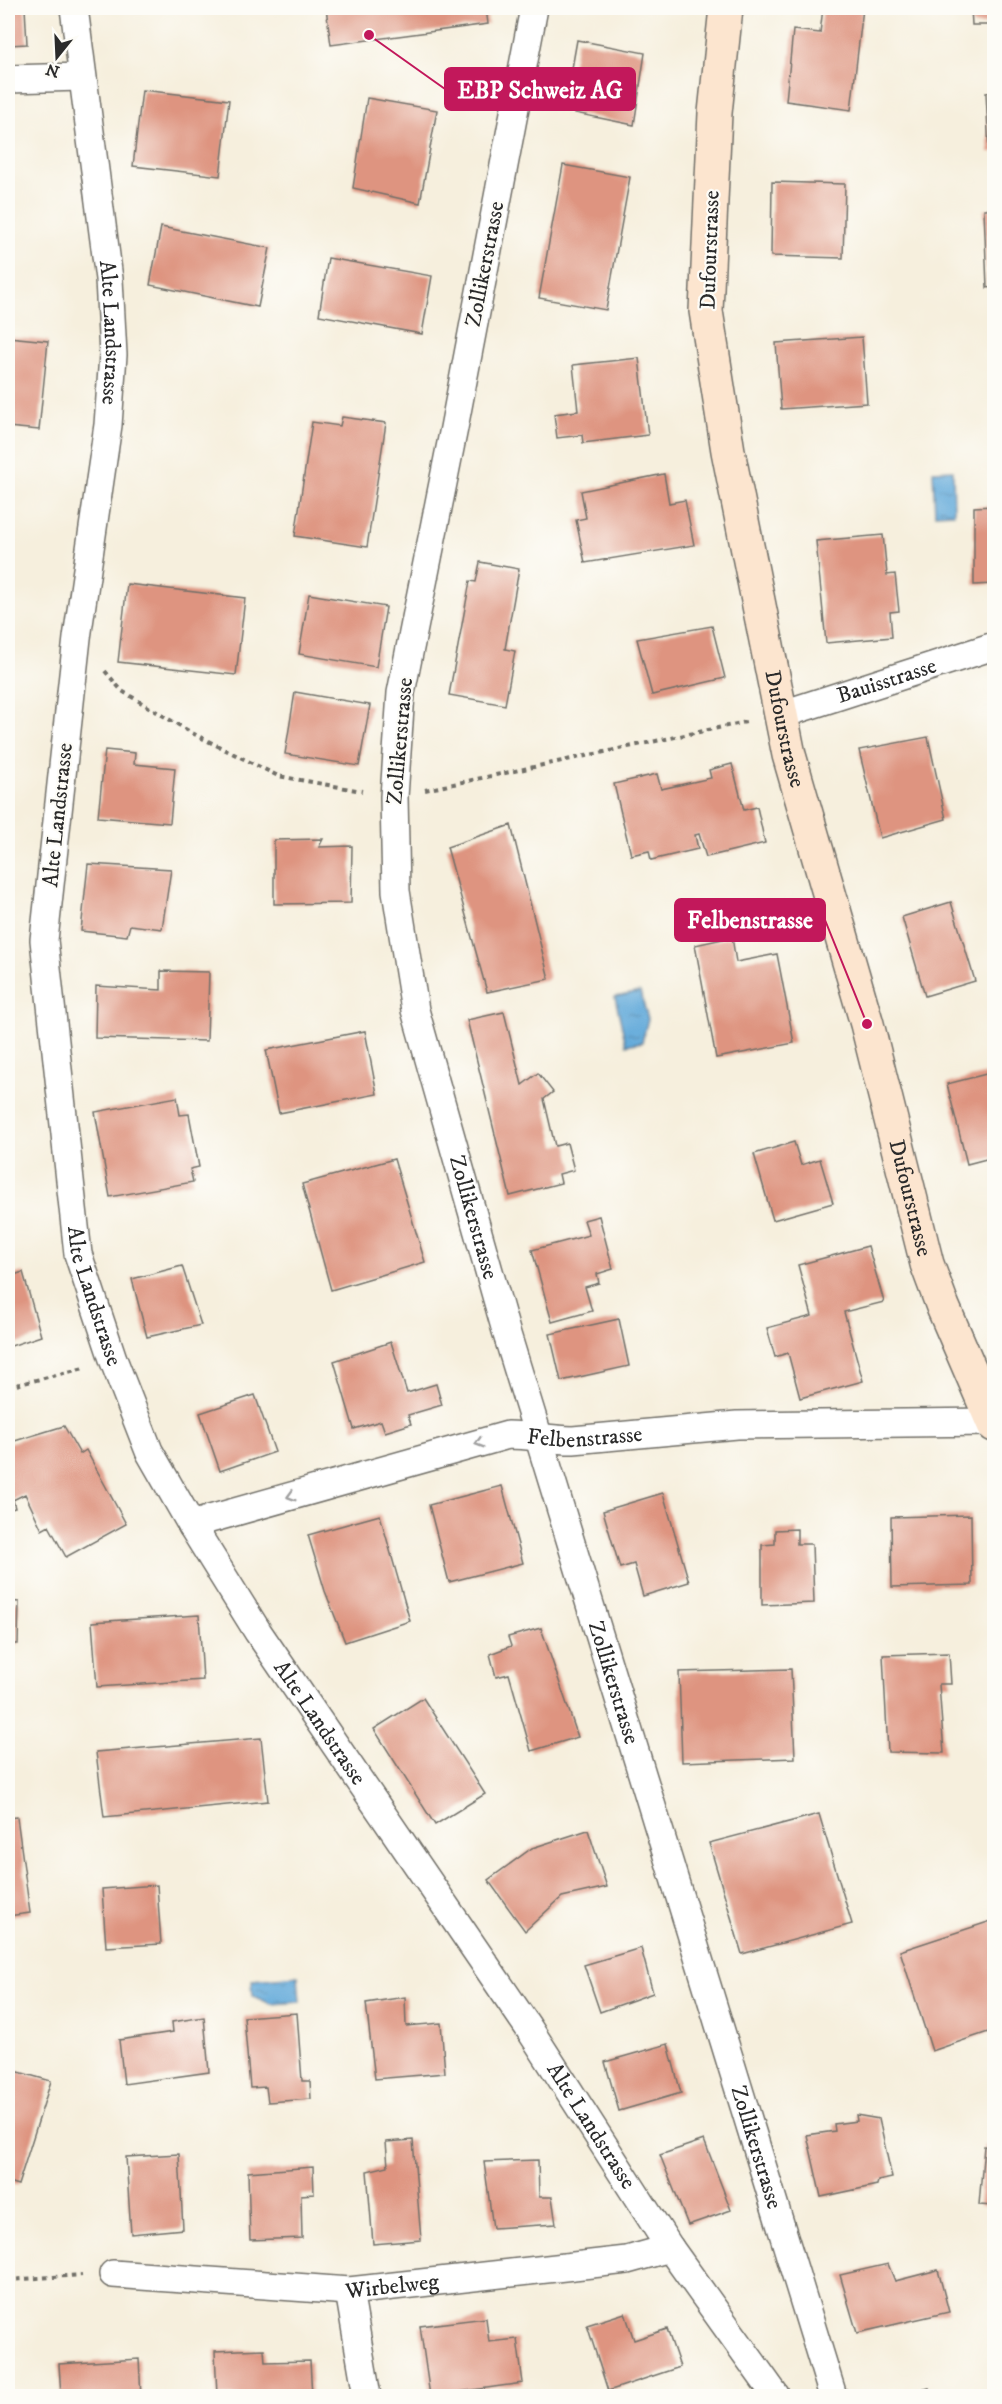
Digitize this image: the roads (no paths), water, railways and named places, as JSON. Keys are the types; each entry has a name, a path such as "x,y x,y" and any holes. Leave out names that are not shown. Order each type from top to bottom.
{"main road":[{"name":"Dufourstrasse","path":"726,8 715,113 706,311 728,451 789,755 867,1024 927,1264 993,1424"}],"street":[{"name":"Alte Landstrasse","path":"74,8 109,279 113,355 108,425 77,638 44,940 78,1254 113,1359 149,1451 192,1526 258,1632 528,2027 670,2248 776,2397"},
{"name":"Zollikerstrasse","path":"534,8 401,693 394,797 396,891 415,1010 536,1435 833,2397"},
{"path":"8,79 82,77"},
{"name":"Bauisstrasse","path":"780,715 994,646"},
{"name":"Felbenstrasse","path":"192,1526 508,1435 536,1435 557,1440 573,1440 737,1425 993,1424"},
{"name":"Wirbelweg","path":"102,2274 349,2290 627,2260 670,2248"},
{"path":"349,2290 367,2397"}],"water":[{"path":"953,470 954,513 935,514 933,471"},
{"path":"640,992 648,1019 642,1042 626,1045 615,997"},
{"path":"298,1976 300,2002 271,2004 253,1996 252,1980"}],"place":[{"name":"EBP Schweiz AG","path":"369,35"},
{"name":"Felbenstrasse","path":"867,1024"}]}
